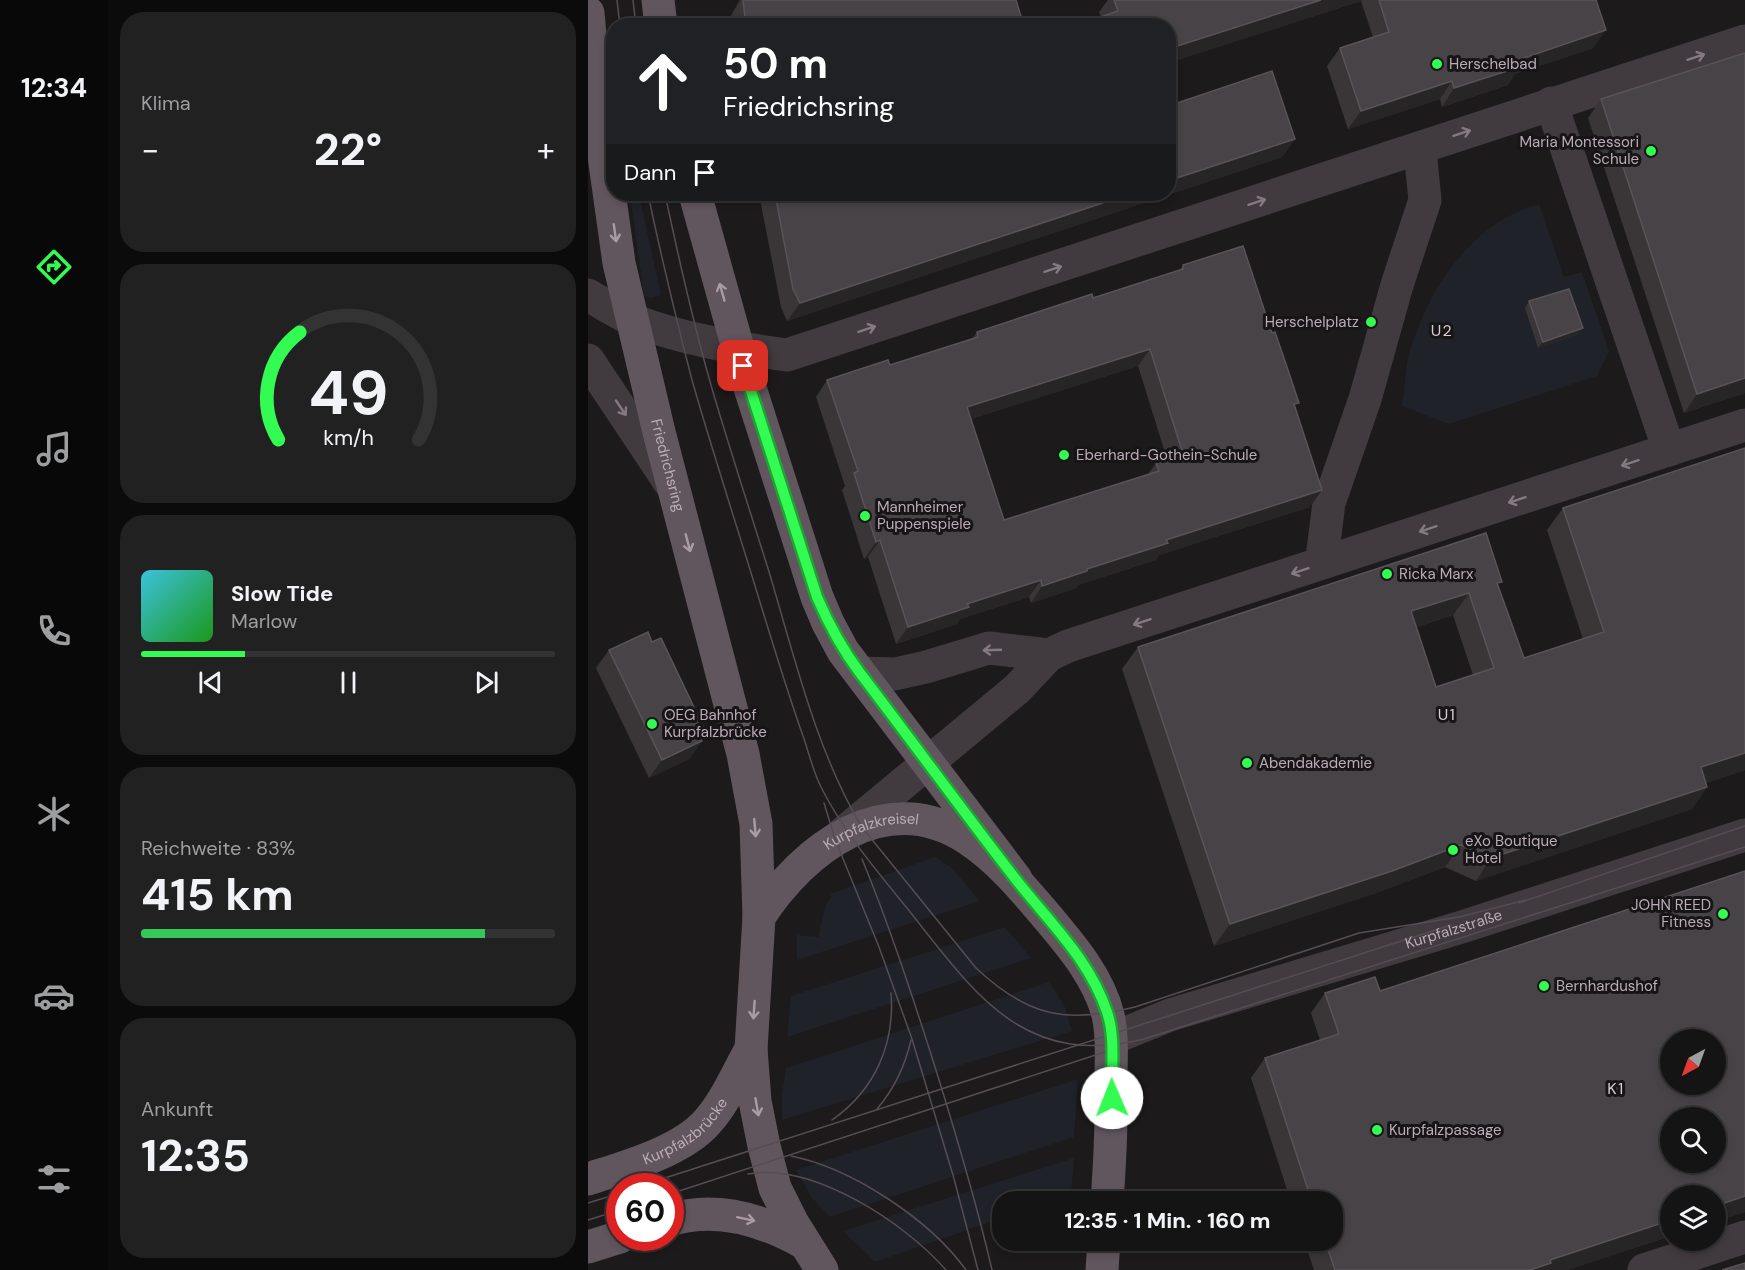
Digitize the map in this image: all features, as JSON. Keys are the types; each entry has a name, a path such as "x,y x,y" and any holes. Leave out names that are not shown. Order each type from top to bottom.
{"main road":[{"path":"658,0 660,18"},
{"name":"Friedrichsring","path":"588,13 595,92 606,170"},
{"name":"Friedrichsring","path":"610,201 619,263 673,487 746,770 756,824 759,917"},
{"path":"697,201 738,348 817,597 838,642 1016,879"},
{"name":"Kurpfalzkreisel","path":"759,917 782,884 796,870 848,831 873,822 897,819 942,826 968,839 988,854 1016,879 1071,945 1094,980 1108,1014 1111,1039 1111,1146 1108,1191"},
{"path":"759,917 751,1049 755,1101 765,1154 781,1201 822,1270"},
{"name":"Kurpfalzbrücke","path":"588,1179 667,1150 692,1137 710,1120 751,1049"},
{"path":"684,1217 708,1214 748,1219 768,1225 804,1243"},
{"path":"588,1247 606,1241"}],"street":[{"path":"588,295 633,320 738,348 787,355 1745,41"},
{"path":"1551,103 1669,450"},
{"path":"1323,550 1329,502 1365,399 1397,285 1425,200 1421,161 1416,149"},
{"path":"588,360 673,487"},
{"path":"836,839 1017,689 1049,655 1079,642 1745,425"},
{"path":"860,673 895,674 989,648 1049,655"},
{"name":"Kurpfalzstraße","path":"1111,1039 1162,1018 1465,926 1745,835"},
{"path":"1644,1270 1745,1237"}],"shaded area":[{"path":"631,201 641,201 661,295 651,298 644,296"},
{"path":"1539,204 1564,277 1582,272 1609,351 1597,376 1449,424 1402,406 1407,364 1418,327 1442,281 1456,260 1493,226 1515,213"},
{"path":"935,857 952,868 980,901 797,960 797,935 818,937 825,907 832,896 830,894"},
{"path":"1005,927 1031,958 787,1037 791,996"},
{"path":"1049,982 1065,1007 1072,1031 782,1120 782,1094 786,1068"},
{"path":"1078,1079 1074,1137 830,1217 812,1198 796,1170"},
{"path":"1074,1158 1071,1191 992,1191 992,1221 875,1262 843,1231"}],"building":[{"path":"743,0 1016,0 1022,18 745,18"},
{"path":"1114,0 1321,0 1176,46 1176,18 1098,18 1118,11"},
{"name":"Herschelbad","path":"1379,0 1596,0 1606,30 1518,60 1520,67 1454,88 1452,81 1361,111 1340,48 1389,32"},
{"path":"1745,53 1745,378 1697,394 1601,99"},
{"path":"1272,71 1295,139 1176,178 1176,103"},
{"path":"776,201 1109,201 800,303 793,289"},
{"name":"Eberhard-Gothein-Schule","path":"1243,246 1272,333 1275,332 1299,403 1294,404 1322,490 1166,540 1168,543 1042,586 1041,580 967,604 969,607 908,627 880,540 876,542 854,473 858,471 827,380 888,360 890,365 978,337 977,332 1092,294 1093,298 1183,269 1183,265","holes":["1150,349 1183,454 1156,463 1159,471 1004,520 967,407"]},
{"path":"1569,289 1583,328 1543,342 1529,301"},
{"path":"1745,448 1745,753 1701,767 1707,787 1491,858 1461,845 1392,871 1230,924 1138,647 1486,533 1502,582 1497,583 1524,658 1604,632 1563,508","holes":["1469,593 1494,668 1436,687 1411,611"]},
{"path":"648,632 652,642 661,638 704,728 697,731 702,741 662,760 609,650"},
{"path":"1745,871 1745,1196 1726,1203 1726,1185 1660,1185 1660,1224 1550,1260 1551,1263 1530,1270 1335,1270 1329,1251 1343,1251 1343,1191 1308,1191 1265,1058 1339,1034 1325,993 1375,977 1380,991"},
{"path":"1745,1263 1745,1270 1722,1270"}],"tram line":[{"path":"617,0 619,18"},
{"path":"633,0 635,18"},
{"path":"650,201 692,380 779,663 818,781 850,835 955,968 979,994 1005,1016 1033,1033 1065,1043 1102,1045 1144,1039 1745,847"},
{"path":"667,201 699,343 713,392 808,703 831,766 861,826 976,968 995,984 1013,997 1050,1012 1069,1015 1111,1012 1135,1007 1359,933 1459,917 1526,900"},
{"path":"824,803 835,839 879,947 912,1039 953,1175 978,1270"},
{"path":"1519,903 1745,826"},
{"path":"862,859 930,1051 963,1160 992,1270"},
{"path":"680,1173 1451,925"},
{"path":"832,1120 860,1095 879,1064 890,1030 891,993"},
{"path":"877,1109 898,1076 911,1040"},
{"path":"684,1189 1114,1049"},
{"path":"791,1156 815,1162 839,1172 888,1199 932,1233 951,1251 966,1270"},
{"path":"748,1174 773,1173 801,1177 856,1200 907,1233 946,1270"},
{"path":"588,1203 606,1197"},
{"path":"588,1220 606,1214"}],"place":[{"name":"Herschelbad","path":"1437,64"},
{"name":"Maria Montessori Schule","path":"1651,151"},
{"name":"Herschelplatz","path":"1371,322"},
{"name":"Eberhard-Gothein-Schule","path":"1064,455"},
{"name":"Mannheimer Puppenspiele","path":"865,516"},
{"name":"Ricka Marx","path":"1387,574"},
{"name":"OEG Bahnhof Kurpfalzbrücke","path":"652,724"},
{"name":"Abendakademie","path":"1247,763"},
{"name":"eXo Boutique Hotel","path":"1453,850"},
{"name":"JOHN REED Fitness","path":"1723,914"},
{"name":"Bernhardushof","path":"1544,986"},
{"name":"Kurpfalzpassage","path":"1377,1130"}],"district":[{"name":"U2","path":"1442,330"},
{"name":"U1","path":"1447,714"},
{"name":"K1","path":"1616,1088"}],"route":[{"path":"743,366 817,597 828,623 843,651 1016,879 1071,945 1094,980 1108,1014 1112,1098"}]}
